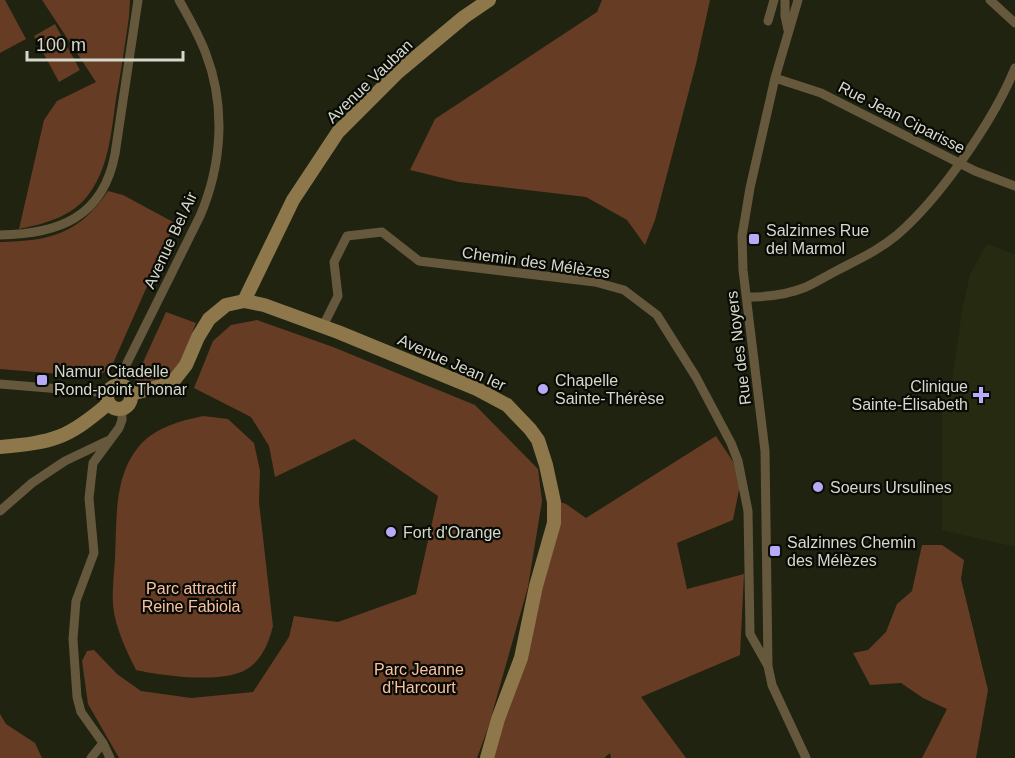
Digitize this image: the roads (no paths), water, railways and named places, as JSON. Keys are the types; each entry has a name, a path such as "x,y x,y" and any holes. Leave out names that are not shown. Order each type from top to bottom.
{"main road":[{"name":"Avenue Vauban","path":"244,301 292,200 338,132 398,72 464,16 489,0"},
{"path":"0,447 46,442 62,436 84,424 115,397 129,403 130,394 161,386 175,379 186,365 198,337 209,320 226,305 244,301"},
{"name":"Avenue Jean Ier","path":"244,301 323,326 494,397 507,405 538,440 554,502 554,523 536,586 520,658 487,758"}],"street":[{"path":"0,235 31,234 53,229 82,213 100,193 114,160 138,0"},
{"name":"Avenue Bel Air","path":"110,758 81,712 77,697 73,639 76,601 94,553 89,498 93,463 122,423 115,397 121,376 200,216 215,168 219,121 215,87 203,46 179,0"},
{"path":"768,21 774,0"},
{"name":"Rue des Noyers","path":"786,0 785,16 789,32"},
{"name":"Rue des Noyers","path":"768,666 765,450 743,270 742,236 750,188 775,78 798,0"},
{"path":"990,0 1015,23"},
{"path":"748,297 762,297 805,287 873,252 897,235 931,200 959,162 983,128 1015,68"},
{"name":"Rue Jean Ciparisse","path":"775,78 820,93 959,162 1015,186"},
{"name":"Chemin des Mélèzes","path":"323,326 338,296 334,262 347,236 382,232 419,261 595,282 624,290 657,315 696,376 738,461 748,511 750,634 768,666"},
{"path":"0,384 115,397"},
{"path":"0,511 32,483 65,461 111,438"},
{"path":"768,666 772,685 806,758"},
{"path":"91,758 102,743"}],"place":[{"name":"Salzinnes Rue del Marmol","path":"754,239"},
{"name":"Namur Citadelle Rond-point Thonar","path":"42,380"},
{"name":"Chapelle Sainte-Thérèse","path":"543,389"},
{"name":"Clinique Sainte-Élisabeth","path":"981,395"},
{"name":"Soeurs Ursulines","path":"818,487"},
{"name":"Fort d'Orange","path":"391,532"},
{"name":"Salzinnes Chemin des Mélèzes","path":"775,551"}],"park label":[{"name":"Parc attractif Reine Fabiola","path":"191,597"},
{"name":"Parc Jeanne d'Harcourt","path":"419,678"}]}
